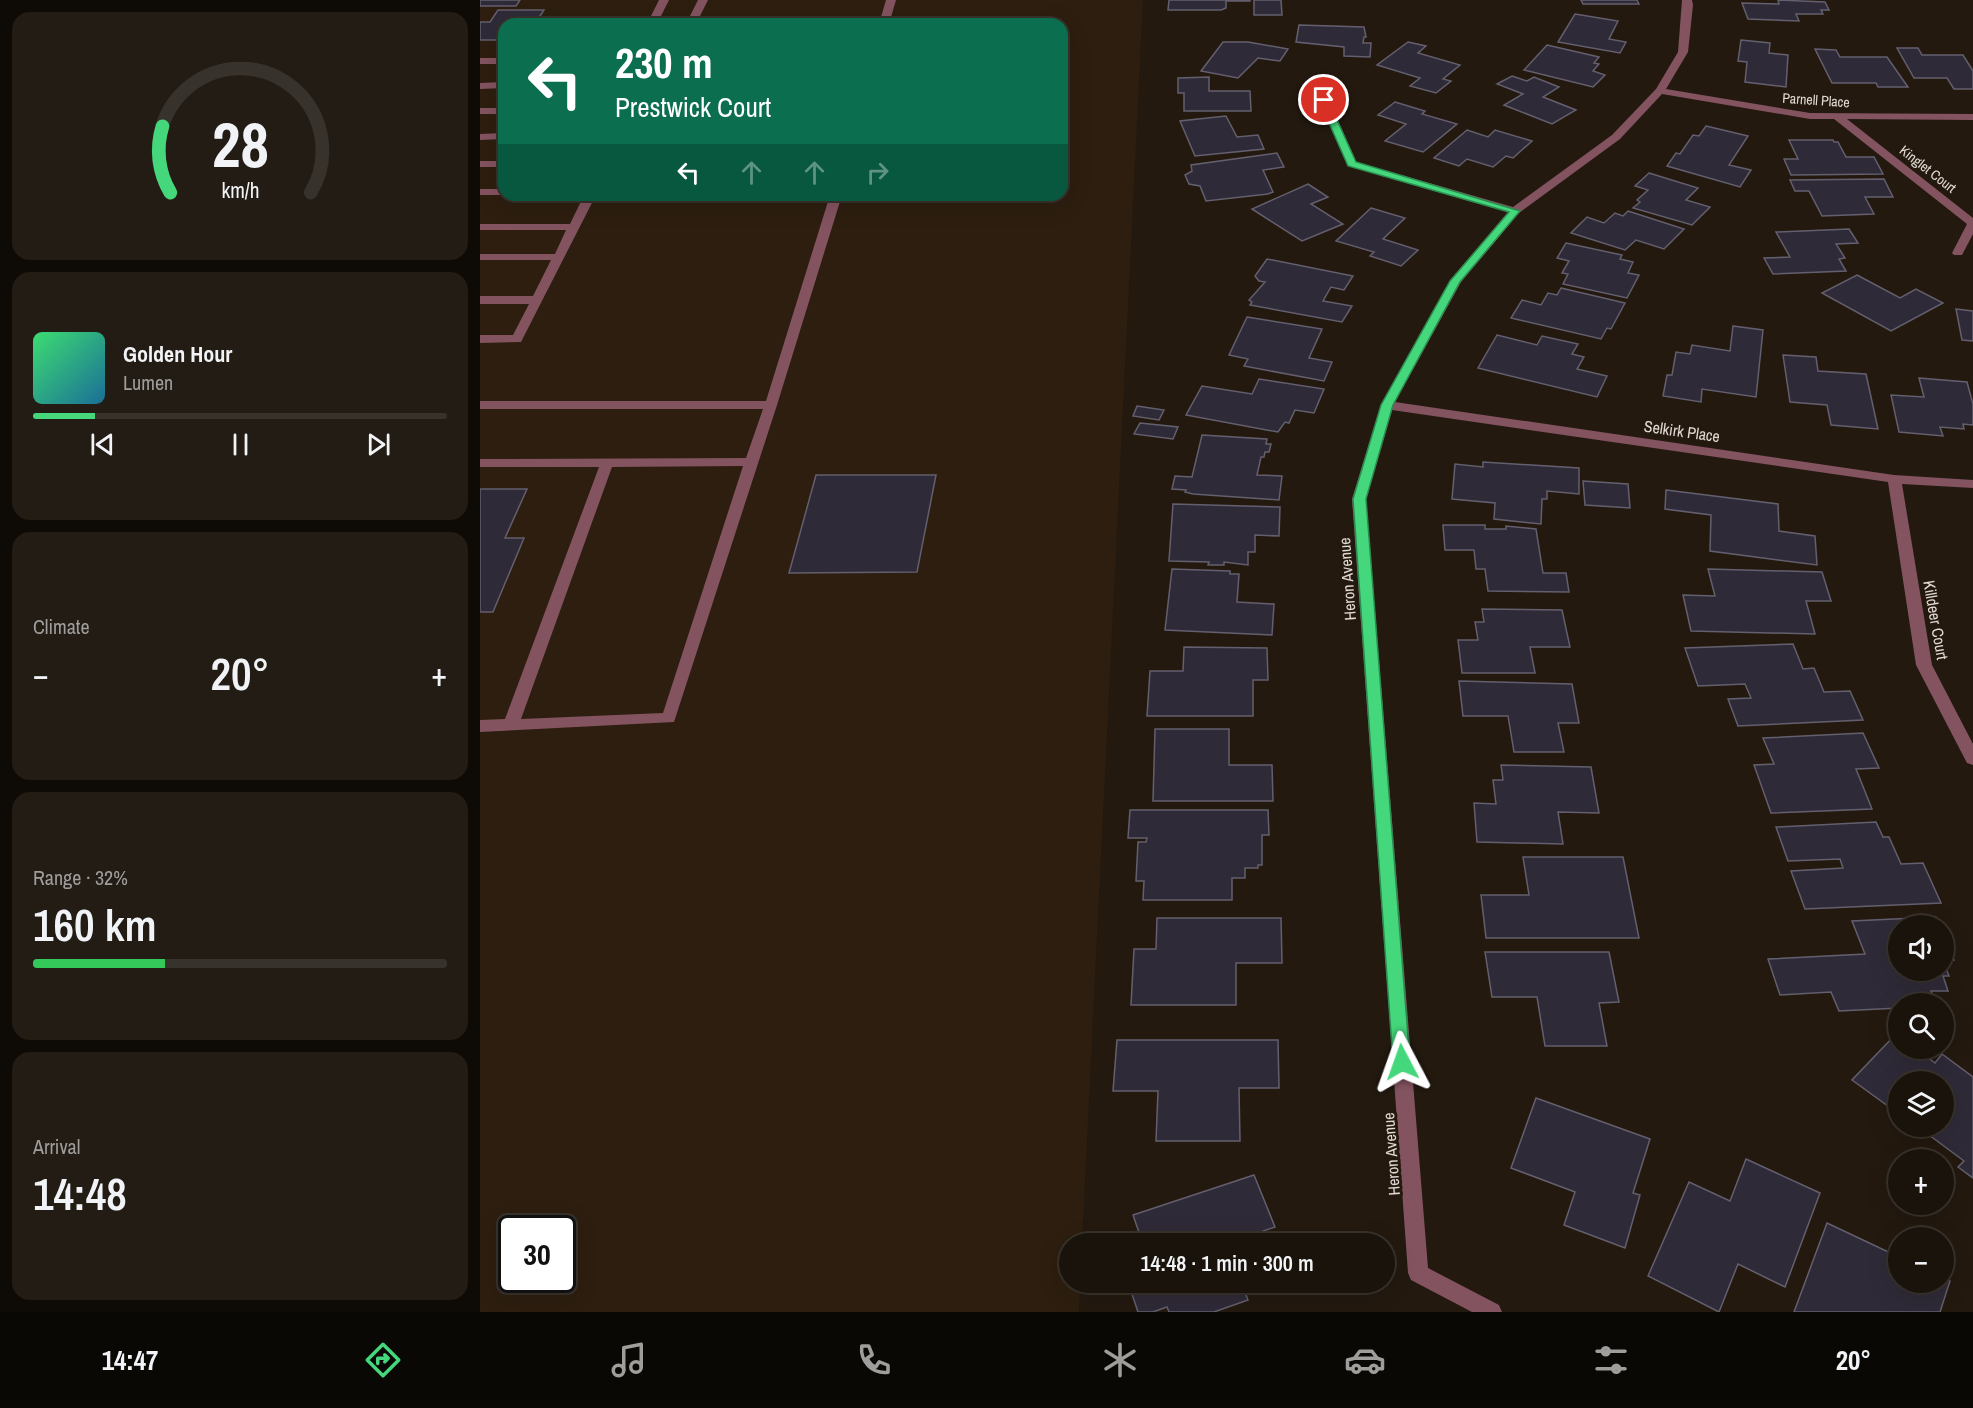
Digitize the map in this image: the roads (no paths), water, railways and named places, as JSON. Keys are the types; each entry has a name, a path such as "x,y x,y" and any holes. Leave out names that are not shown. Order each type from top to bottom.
{"street":[{"path":"655,18 664,0"},
{"path":"694,18 702,0"},
{"path":"886,18 891,0"},
{"name":"Heron Avenue","path":"1492,1312 1418,1273 1359,499 1387,405 1456,281 1515,211 1616,137 1660,91 1683,52 1687,0"},
{"path":"480,61 498,61"},
{"path":"480,86 498,86"},
{"name":"Parnell Place","path":"1660,91 1798,114 1838,117 1973,117"},
{"path":"1324,100 1352,164 1515,211"},
{"path":"480,111 498,111"},
{"name":"Kinglet Court","path":"1838,117 1973,223 1958,253"},
{"path":"480,137 498,136"},
{"path":"480,164 498,164"},
{"path":"480,192 498,192"},
{"path":"480,339 517,339 587,201"},
{"path":"480,726 669,718 771,405 834,201"},
{"path":"480,227 574,227"},
{"path":"480,257 559,257"},
{"path":"480,300 537,300"},
{"path":"480,405 771,405"},
{"name":"Selkirk Place","path":"1387,405 1894,479 1973,484"},
{"path":"480,463 751,462"},
{"path":"511,724 607,463"},
{"name":"Killdeer Court","path":"1894,479 1924,665 1973,759"}]}
